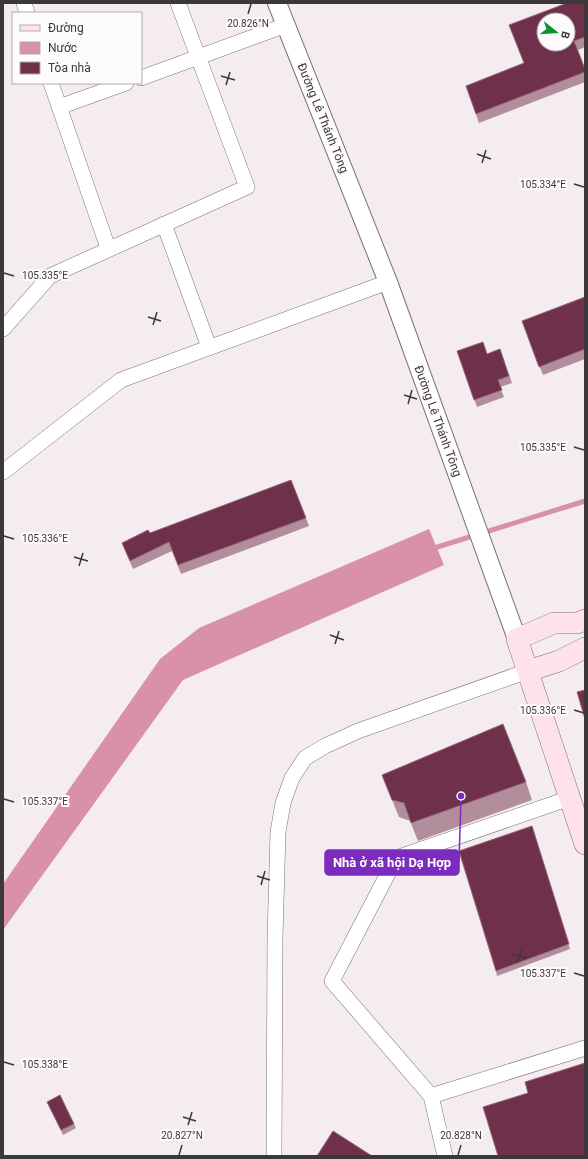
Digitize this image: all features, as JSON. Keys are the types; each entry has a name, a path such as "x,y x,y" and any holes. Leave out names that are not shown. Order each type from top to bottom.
{"main road":[{"path":"517,639 554,623 577,623 585,620"},
{"name":"Đường Lê Thánh Tông","path":"517,639 585,844"},
{"path":"528,671 559,661 585,648"}],"street":[{"path":"3,328 50,276 108,248 247,187 178,3"},
{"name":"Đường Lê Thánh Tông","path":"277,3 388,282 517,639"},
{"path":"142,78 286,25"},
{"path":"51,84 108,248"},
{"path":"59,107 123,84"},
{"path":"164,224 209,347"},
{"path":"3,472 121,380 388,282"},
{"path":"274,1156 278,832 283,803 292,778 305,758 325,746 358,731 528,671"},
{"path":"445,1156 431,1096 332,981 396,858 570,798"},
{"path":"431,1096 585,1048"}],"water":[{"path":"429,529 444,565 183,680 3,930 3,884 160,659 199,628"}],"building":[{"path":"567,3 585,3 585,37 576,40 576,12 543,12"},
{"path":"536,15 536,52 576,52 576,46 585,72 476,114 466,86 524,63 509,25"},
{"path":"585,297 585,349 539,367 522,321"},
{"path":"483,342 487,354 500,349 509,376 498,380 502,390 474,400 457,351"},
{"path":"291,480 306,518 178,565 169,542 130,561 122,543 148,530 150,533"},
{"path":"585,690 585,719 577,692"},
{"path":"503,724 526,782 411,823 404,803 392,800 382,775"},
{"path":"532,826 569,944 496,971 459,851"},
{"path":"585,1063 585,1156 498,1156 483,1107 528,1093 525,1082"},
{"path":"60,1095 74,1124 61,1130 47,1102"},
{"path":"333,1131 372,1156 317,1156"}],"waterway":[{"path":"431,549 585,501"}],"place":[{"name":"Nhà ở xã hội Dạ Hợp","path":"461,796"}]}
